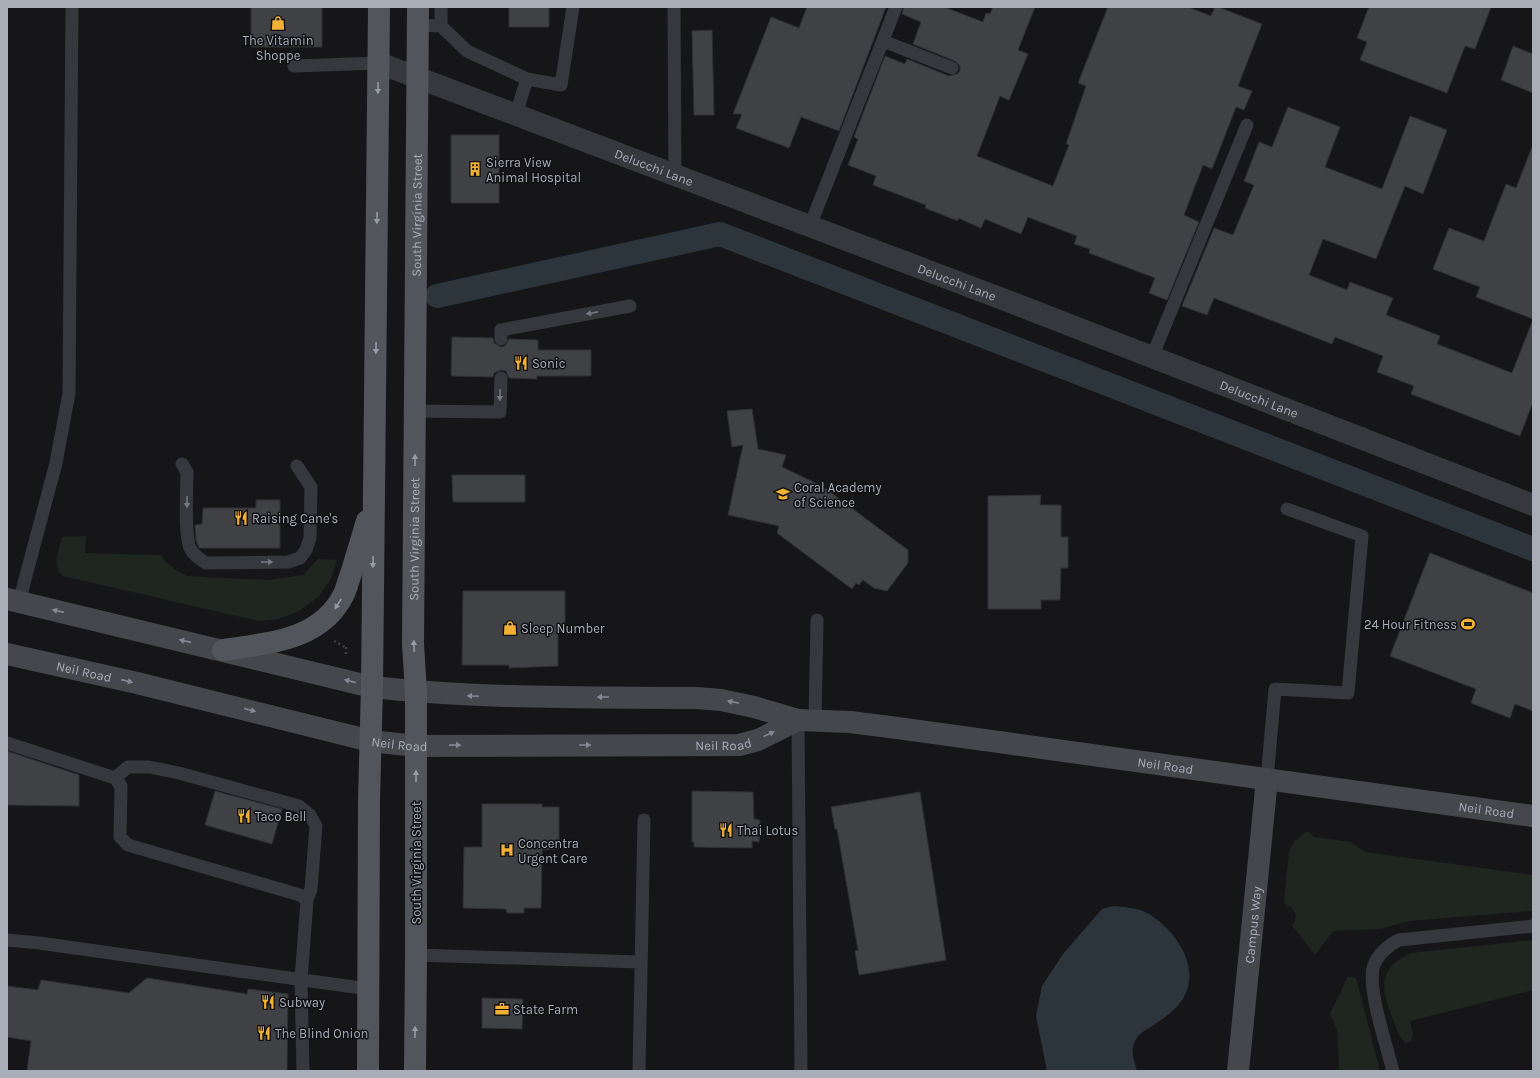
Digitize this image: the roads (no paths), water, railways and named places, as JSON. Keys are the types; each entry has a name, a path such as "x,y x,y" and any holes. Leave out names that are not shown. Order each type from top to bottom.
{"main road":[{"path":"368,1071 369,800 372,687 379,7"},
{"name":"South Virginia Street","path":"415,1071 416,692 413,644 418,16"},
{"path":"223,650 267,644 298,635 315,627 331,614 344,594 374,501"}],"street":[{"name":"Delucchi Lane","path":"379,63 675,174 1532,503"},
{"name":"Neil Road","path":"13,600 372,687 474,696 697,698 721,700 806,720 850,722 1533,816"},
{"name":"Neil Road","path":"7,654 137,683 371,740 416,746 740,745 758,740 806,720"},
{"name":"Campus Way","path":"1238,1071 1268,779"}],"lane":[{"path":"13,600 56,463 69,393 72,7"},
{"path":"441,7 441,26"},
{"path":"418,16 441,26 467,51 527,79 561,85 573,7"},
{"path":"674,7 675,174"},
{"path":"810,226 896,7"},
{"path":"883,41 952,68"},
{"path":"294,66 379,63"},
{"path":"516,114 527,79"},
{"path":"1152,357 1247,125"},
{"path":"501,339 501,330 630,306"},
{"path":"415,411 500,412 500,378"},
{"path":"182,464 187,472 188,534 190,548 195,556 206,563 288,562 300,558 306,550 310,538 311,487 297,466"},
{"path":"1268,779 1275,689 1348,693 1362,536 1287,509"},
{"path":"801,1071 806,720 817,620"},
{"path":"7,743 115,778 121,786 120,837 128,845 300,895 306,900"},
{"path":"115,778 128,767 149,767 193,777 300,806 310,815 316,826 311,888 306,900 301,980 303,1071"},
{"path":"639,1071 644,820"},
{"path":"1393,1071 1373,994 1373,968 1376,960 1384,950 1392,943 1400,940 1533,926"},
{"path":"7,940 39,943 368,989"},
{"path":"416,955 641,962"}],"waterway":[{"path":"437,296 720,234 1533,549"}],"place":[{"name":"The Vitamin Shoppe","path":"278,23"},
{"name":"Sierra View Animal Hospital","path":"475,169"},
{"name":"Sonic","path":"521,363"},
{"name":"Coral Academy of Science","path":"783,494"},
{"name":"Raising Cane's","path":"241,518"},
{"name":"24 Hour Fitness","path":"1468,624"},
{"name":"Sleep Number","path":"510,628"},
{"name":"Taco Bell","path":"244,816"},
{"name":"Thai Lotus","path":"726,830"},
{"name":"Concentra Urgent Care","path":"507,850"},
{"name":"Subway","path":"268,1002"},
{"name":"State Farm","path":"502,1009"},
{"name":"The Blind Onion","path":"264,1033"}]}
